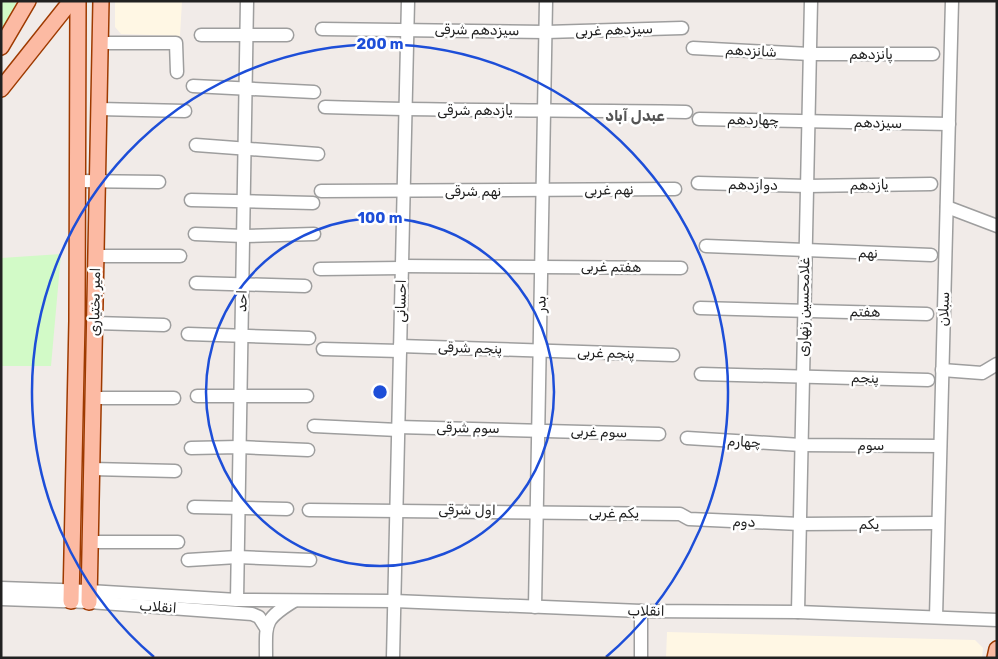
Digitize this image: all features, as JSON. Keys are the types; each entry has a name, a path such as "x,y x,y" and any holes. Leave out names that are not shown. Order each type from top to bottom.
{"main road":[{"path":"1,47 28,1"},
{"path":"1,89 71,1"},
{"name":"امیر بختیاری","path":"72,596 76,387 78,1"},
{"name":"امیر بختیاری","path":"89,596 102,1"},
{"path":"76,387 93,392"},
{"path":"995,658 997,649"}],"street":[{"name":"احد","path":"237,600 247,1"},
{"name":"احسانی","path":"393,658 408,1"},
{"name":"بدر","path":"535,608 546,1"},
{"name":"غلامحسین زنهاری","path":"798,612 811,1"},
{"name":"سبلان","path":"936,617 952,1"},
{"path":"322,29 408,28"},
{"name":"سیزدهم شرقی","path":"408,28 546,32"},
{"name":"سیزدهم غربی","path":"546,32 682,28"},
{"path":"201,35 247,37 287,35"},
{"path":"100,43 176,43 176,72"},
{"name":"شانزدهم","path":"693,48 810,54"},
{"name":"پانزدهم","path":"810,54 932,54"},
{"path":"192,86 314,92"},
{"path":"325,107 406,110"},
{"path":"99,109 185,111"},
{"name":"یازدهم شرقی","path":"406,110 544,109 686,112"},
{"name":"چهاردهم","path":"699,119 808,121"},
{"name":"سیزدهم","path":"808,121 949,124"},
{"path":"196,145 318,154"},
{"path":"78,181 159,182"},
{"name":"دوازدهم","path":"698,183 807,186"},
{"name":"یازدهم","path":"807,186 931,184"},
{"name":"نهم غربی","path":"543,191 675,189"},
{"name":"نهم شرقی","path":"321,190 543,191"},
{"path":"191,200 313,203"},
{"path":"947,207 997,226"},
{"path":"195,234 243,236 314,234"},
{"name":"نهم","path":"706,246 805,252 931,255"},
{"path":"96,256 180,256"},
{"name":"هفتم غربی","path":"320,269 541,266 681,268"},
{"path":"196,283 305,286"},
{"name":"هفتم","path":"700,308 927,314"},
{"path":"95,323 164,325"},
{"path":"188,334 309,338"},
{"name":"پنجم شرقی","path":"322,349 540,350"},
{"name":"پنجم غربی","path":"540,350 673,355"},
{"path":"942,370 982,373 997,364"},
{"name":"پنجم","path":"701,374 803,375 928,380"},
{"path":"93,392 174,398"},
{"path":"197,396 308,396"},
{"path":"314,426 398,428"},
{"name":"سوم شرقی","path":"398,428 538,430"},
{"name":"سوم غربی","path":"538,430 659,434"},
{"name":"چهارم","path":"687,438 801,445"},
{"name":"سوم","path":"801,445 940,446"},
{"path":"191,448 239,447 308,450"},
{"path":"92,469 175,471"},
{"path":"194,507 287,509"},
{"path":"309,510 396,509"},
{"name":"اول شرقی","path":"396,509 537,511"},
{"name":"یکم غربی","path":"537,511 680,514 689,519"},
{"name":"دوم","path":"689,519 800,524"},
{"name":"یکم","path":"800,524 938,523"},
{"path":"90,542 178,542"},
{"path":"188,560 238,557 310,560"},
{"name":"انقلاب","path":"1,588 72,596"},
{"name":"انقلاب","path":"89,596 252,614 260,619 266,628"},
{"name":"انقلاب","path":"1,600 89,596 237,600 394,601 535,608 798,612 997,620"},
{"path":"266,658 266,628 274,614 295,600"},
{"path":"641,611 641,658"}],"shaded area":[{"path":"115,1 182,1 180,36 121,34 115,27"},
{"path":"667,632 975,640 983,648 982,658 666,658"}],"green space":[{"path":"1,1 17,1 1,35"},
{"path":"61,254 51,366 1,366 1,258"}],"district":[{"name":"عبدل آباد","path":"635,116"}]}
